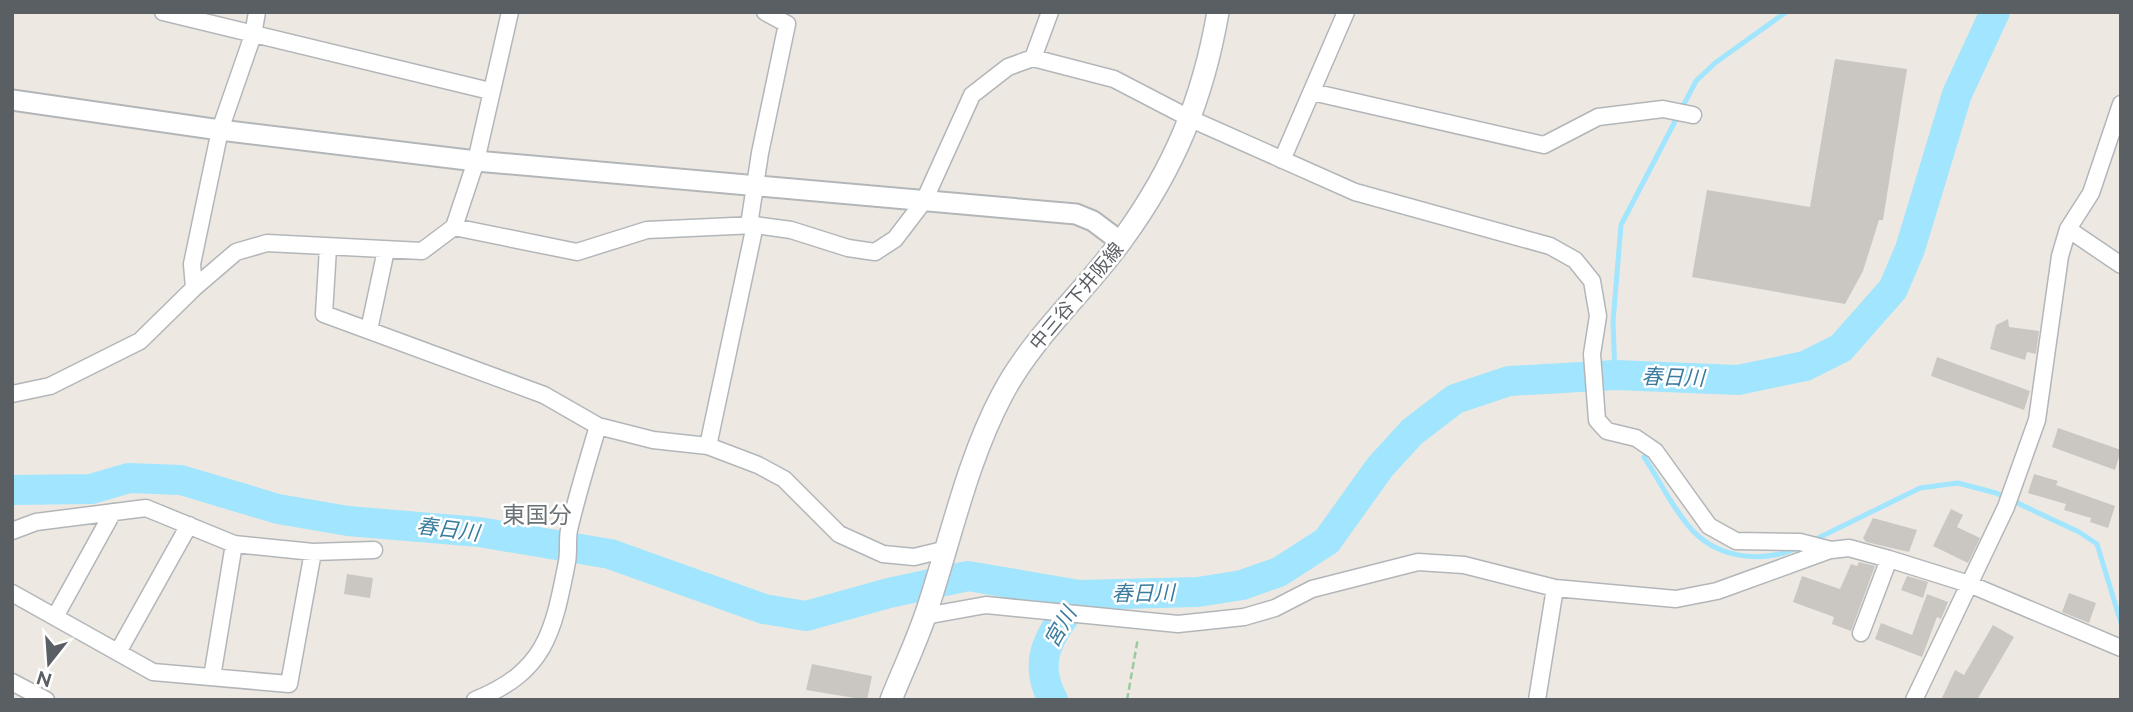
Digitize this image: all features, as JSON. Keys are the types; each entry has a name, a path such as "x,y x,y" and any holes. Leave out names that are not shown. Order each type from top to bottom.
{"main road":[{"name":"中三谷下井阪線","path":"891,700 927,610 986,430 1002,394 1035,342 1121,242 1169,166 1191,119 1218,12"}],"street":[{"path":"163,12 253,36 490,91"},
{"path":"194,288 192,264 220,130 253,36 257,12"},
{"path":"12,394 50,386 140,341 194,288 236,252 267,243 422,251 454,227 476,161 510,12"},
{"path":"708,446 752,225 760,153 788,18 765,12"},
{"path":"1033,58 1050,12"},
{"path":"1282,160 1346,12"},
{"path":"454,227 577,252 647,230 752,225 792,230 848,248 875,252 895,239 923,201 972,95 1008,67 1033,58 1114,79 1191,119 1355,192 1550,246 1575,260 1592,281 1598,316 1592,354 1597,420 1607,431 1636,438 1655,451 1709,526 1736,541 1800,542 1830,550"},
{"path":"1312,92 1544,145 1598,117 1663,110 1693,115"},
{"path":"12,100 220,130 476,161 1076,214 1093,221 1121,242"},
{"path":"1914,700 2009,499 2037,420 2060,257 2068,229 2091,193 2121,104"},
{"path":"2068,229 2121,265"},
{"path":"327,248 324,314 544,395 598,426 653,440 708,446 784,479 839,534 883,554 914,557 946,551"},
{"path":"369,330 386,250"},
{"path":"475,700 508,687 539,657 553,620 567,559 568,533 598,426"},
{"path":"12,531 36,522 146,508 234,544 313,552 374,550"},
{"path":"55,617 114,512"},
{"path":"118,652 189,525"},
{"path":"212,677 234,544"},
{"path":"927,610 986,605 1178,624 1244,617 1275,608 1312,589 1418,562 1464,565 1555,588 1676,599 1717,591 1830,550 1849,548 1969,584 2121,648"},
{"path":"12,593 153,672 289,684 313,552"},
{"path":"1861,634 1889,559"},
{"path":"1537,700 1555,588"},
{"path":"12,682 41,699"}],"path":[{"path":"1127,700 1137,654 1139,621"}],"building":[{"path":"1835,59 1907,69 1883,220 1879,220 1863,271 1845,304 1692,277 1707,190 1810,207"},
{"path":"2008,319 2009,327 2039,331 2036,354 2027,352 2025,360 1990,349 1996,325"},
{"path":"1937,357 2030,391 2024,410 1931,376"},
{"path":"2058,428 2121,450 2115,470 2052,447"},
{"path":"2034,474 2058,481 2056,485 2115,506 2108,528 2090,522 2091,518 2064,510 2066,504 2028,493"},
{"path":"1951,509 1963,515 1957,527 1980,538 1968,563 1933,546"},
{"path":"1873,518 1917,530 1909,552 1866,542 1863,538"},
{"path":"1859,562 1875,566 1851,631 1832,624 1834,617 1793,602 1802,576 1840,589 1851,564 1857,566"},
{"path":"347,574 373,578 370,598 344,594"},
{"path":"1907,576 1928,582 1923,598 1901,590"},
{"path":"2069,593 2096,603 2089,623 2062,612"},
{"path":"1927,594 1948,602 1941,619 1937,617 1922,657 1875,639 1881,623 1912,635"},
{"path":"1993,625 2014,637 1977,700 1941,700 1955,670 1964,675"},
{"path":"812,664 872,676 867,700 806,690"}],"waterway":[{"path":"1615,375 1613,322 1621,225 1696,81 1715,63 1786,12"},
{"name":"春日川","path":"12,490 91,489 129,478 181,480 278,509 348,521 479,532 610,554 764,609 806,616 889,593 968,576 1079,595 1198,592 1242,585 1279,572 1327,541 1380,467 1412,432 1455,399 1509,381 1615,375 1738,380 1805,366 1841,348 1893,289 1910,249 1957,94 1995,12"},
{"path":"1644,457 1673,505 1704,541 1730,553 1758,557 1800,547"},
{"path":"1812,541 1920,488 1958,483 1996,493 2079,532 2097,544 2121,623"},
{"name":"宮川","path":"1053,700 1046,684 1044,657 1054,632 1079,595"}],"district":[{"name":"東国分","path":"537,514"}]}
